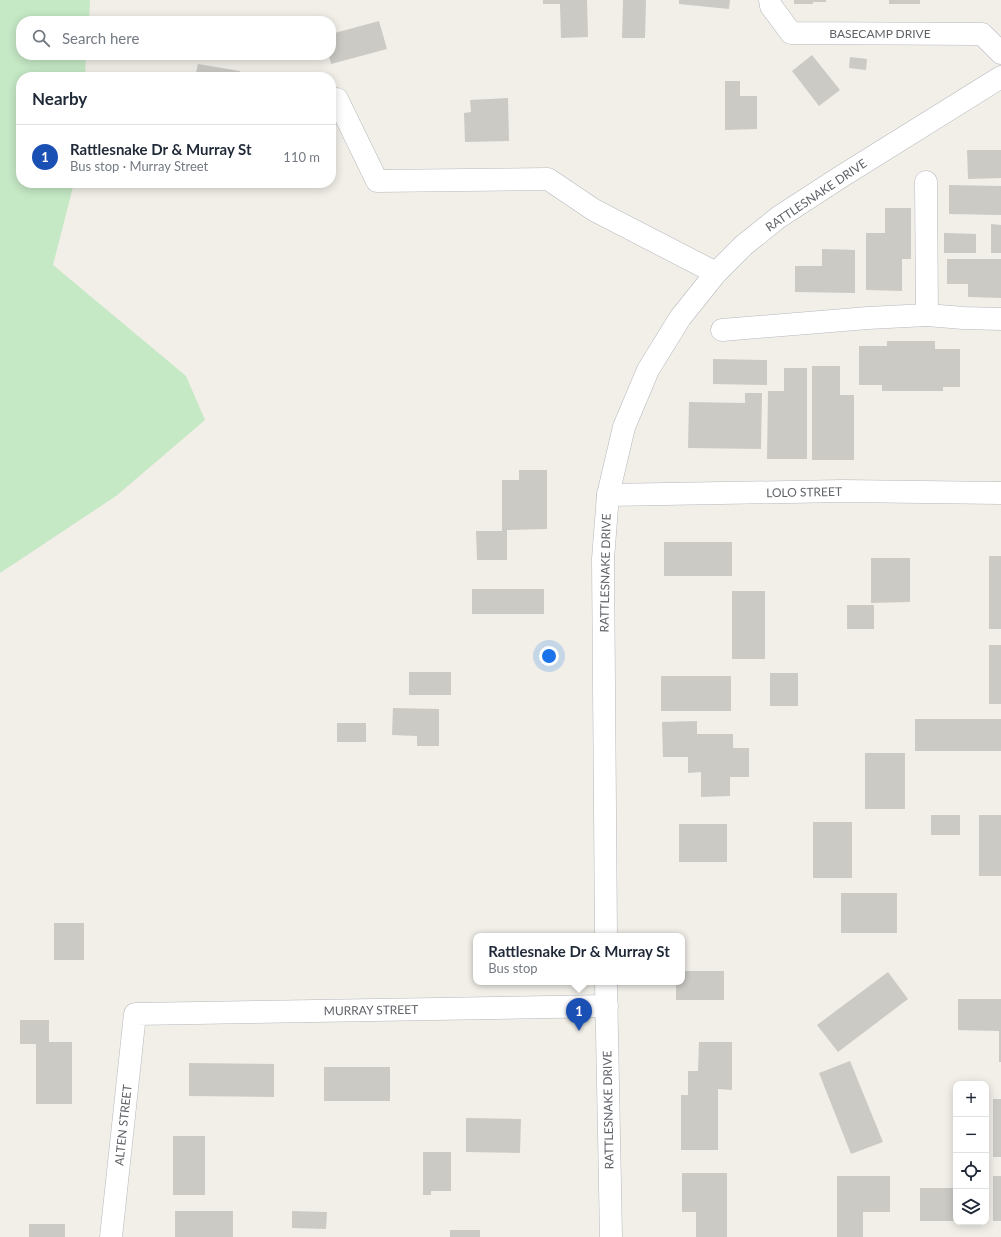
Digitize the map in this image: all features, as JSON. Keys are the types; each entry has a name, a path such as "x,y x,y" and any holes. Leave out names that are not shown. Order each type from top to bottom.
{"street":[{"name":"BASECAMP DRIVE","path":"770,0 771,6 790,33 982,34 1001,53"},
{"name":"RATTLESNAKE DRIVE","path":"606,933 603,559 608,495 624,427 648,370 680,318 716,273 744,245 779,217 1001,77"},
{"path":"337,99 377,181 548,179 594,210 716,273"},
{"path":"926,182 927,315"},
{"path":"722,330 868,318 927,315 1001,319"},
{"name":"LOLO STREET","path":"608,495 844,491 1001,493"},
{"name":"RATTLESNAKE DRIVE","path":"606,985 611,1237"},
{"name":"MURRAY STREET","path":"134,1014 606,1006"},
{"name":"ALTEN STREET","path":"111,1237 134,1014"}],"green space":[{"path":"0,0 90,0 89,16 16,16 16,60 86,60 85,72 16,72 16,188 73,188 53,265 186,376 205,420 116,496 0,573"}],"building":[{"path":"543,0 587,0 588,37 561,38 560,4 543,4"},
{"path":"623,0 646,0 645,38 622,38"},
{"path":"679,0 730,0 729,9 679,4"},
{"path":"794,0 826,0 826,2 794,4"},
{"path":"889,0 920,0 920,4 889,4"},
{"path":"379,21 387,49 331,64 330,60 336,60 336,33"},
{"path":"812,55 840,90 819,106 792,71"},
{"path":"850,57 867,59 866,70 849,68"},
{"path":"198,64 240,71 240,72 196,72"},
{"path":"725,81 740,81 740,96 757,96 757,129 725,130"},
{"path":"508,98 509,141 465,142 464,113 471,112 470,100"},
{"path":"967,150 1001,150 1001,178 968,179"},
{"path":"949,185 1001,186 1001,215 949,214"},
{"path":"885,208 911,208 911,259 902,259 902,291 866,290 866,233 885,233"},
{"path":"991,224 1001,225 1001,253 991,253"},
{"path":"944,233 976,234 976,253 944,253"},
{"path":"822,249 855,250 855,293 795,292 795,266 822,266"},
{"path":"947,259 1001,259 1001,298 968,297 968,284 947,284"},
{"path":"887,341 935,341 935,349 960,349 960,387 943,387 943,391 882,391 882,385 859,385 859,346 887,346"},
{"path":"713,359 767,360 767,385 713,384"},
{"path":"812,366 840,366 840,395 854,395 854,460 812,460"},
{"path":"784,368 807,368 807,459 767,459 768,391 784,391"},
{"path":"745,393 762,393 761,449 688,448 689,402 745,403"},
{"path":"519,470 547,470 547,529 507,530 507,560 477,560 476,531 502,531 502,480 519,480"},
{"path":"664,542 732,542 732,576 664,576"},
{"path":"989,556 1001,556 1001,629 989,629"},
{"path":"871,558 910,558 910,602 871,603"},
{"path":"472,589 544,589 544,614 472,614"},
{"path":"732,591 765,591 765,659 732,659"},
{"path":"847,605 874,605 874,629 847,629"},
{"path":"989,645 1001,645 1001,704 989,704"},
{"path":"409,672 451,672 451,695 409,695"},
{"path":"770,673 798,673 798,706 770,706"},
{"path":"661,676 731,676 731,711 661,711"},
{"path":"393,708 439,709 439,746 417,746 417,736 392,735"},
{"path":"915,719 1001,719 1001,751 915,751"},
{"path":"697,721 697,734 733,734 733,748 749,748 749,777 730,777 730,796 701,797 701,772 688,773 688,757 663,757 662,722"},
{"path":"337,723 366,723 366,742 337,742"},
{"path":"865,753 905,753 905,809 865,809"},
{"path":"931,815 960,815 960,835 931,835"},
{"path":"979,815 1001,815 1001,876 979,876"},
{"path":"813,822 852,822 852,878 813,878"},
{"path":"679,824 727,824 727,862 679,862"},
{"path":"841,893 897,893 897,933 841,933"},
{"path":"54,923 84,923 84,960 54,960"},
{"path":"685,971 724,971 724,1000 676,1000 676,985 685,985"},
{"path":"888,972 908,999 838,1052 817,1025"},
{"path":"958,999 1001,999 1001,1062 999,1062 999,1031 958,1030"},
{"path":"20,1020 49,1020 49,1042 72,1042 72,1104 36,1104 36,1044 20,1044"},
{"path":"699,1042 732,1042 732,1090 718,1089 718,1150 681,1150 681,1095 688,1095 688,1071 698,1071"},
{"path":"850,1061 883,1142 851,1154 819,1073"},
{"path":"189,1063 274,1064 274,1097 189,1096"},
{"path":"324,1067 390,1067 390,1101 324,1101"},
{"path":"993,1099 1001,1099 1001,1157 993,1157"},
{"path":"466,1118 521,1119 520,1153 466,1152"},
{"path":"173,1136 205,1136 205,1195 173,1195"},
{"path":"423,1152 451,1152 451,1191 431,1191 431,1195 423,1195"},
{"path":"682,1173 727,1173 727,1237 696,1237 696,1212 682,1212"},
{"path":"837,1176 890,1176 890,1212 863,1212 863,1237 837,1237"},
{"path":"993,1176 1001,1176 1001,1221 993,1221"},
{"path":"920,1188 953,1188 953,1221 920,1221"},
{"path":"175,1211 233,1211 233,1237 175,1237"},
{"path":"292,1211 327,1212 326,1229 292,1228"},
{"path":"29,1224 65,1224 65,1237 29,1237"},
{"path":"450,1230 480,1230 480,1237 450,1237"}],"place":[{"name":"Rattlesnake Dr & Murray St","path":"579,1031"}]}
